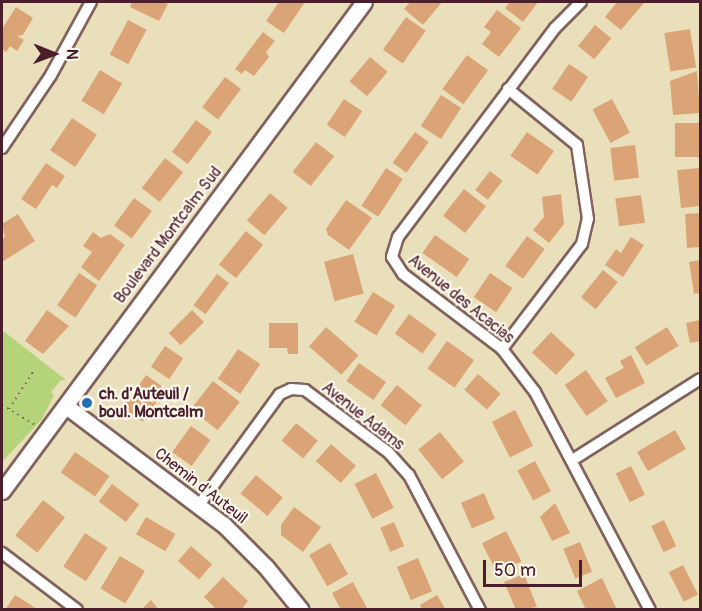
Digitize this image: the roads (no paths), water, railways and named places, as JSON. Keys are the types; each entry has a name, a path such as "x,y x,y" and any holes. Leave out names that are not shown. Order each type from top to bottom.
{"street":[{"path":"2,148 51,75 91,2"},
{"name":"Boulevard Montcalm Sud","path":"2,491 364,2"},
{"name":"Avenue des Acacias","path":"581,2 555,28 508,89 398,237 392,254 395,265 403,274 502,349 542,401 650,609"},
{"path":"502,349 582,244 588,219 577,145 508,89"},
{"path":"574,459 700,379"},
{"name":"Avenue Adams","path":"199,505 280,394 291,389 305,390 388,452 409,475 480,609"},
{"name":"Chemin d'Auteuil","path":"66,406 199,505 251,550 301,609"},
{"path":"2,553 77,609"}],"place":[{"name":"ch. d'Auteuil / boul. Montcalm","path":"87,403"}]}
